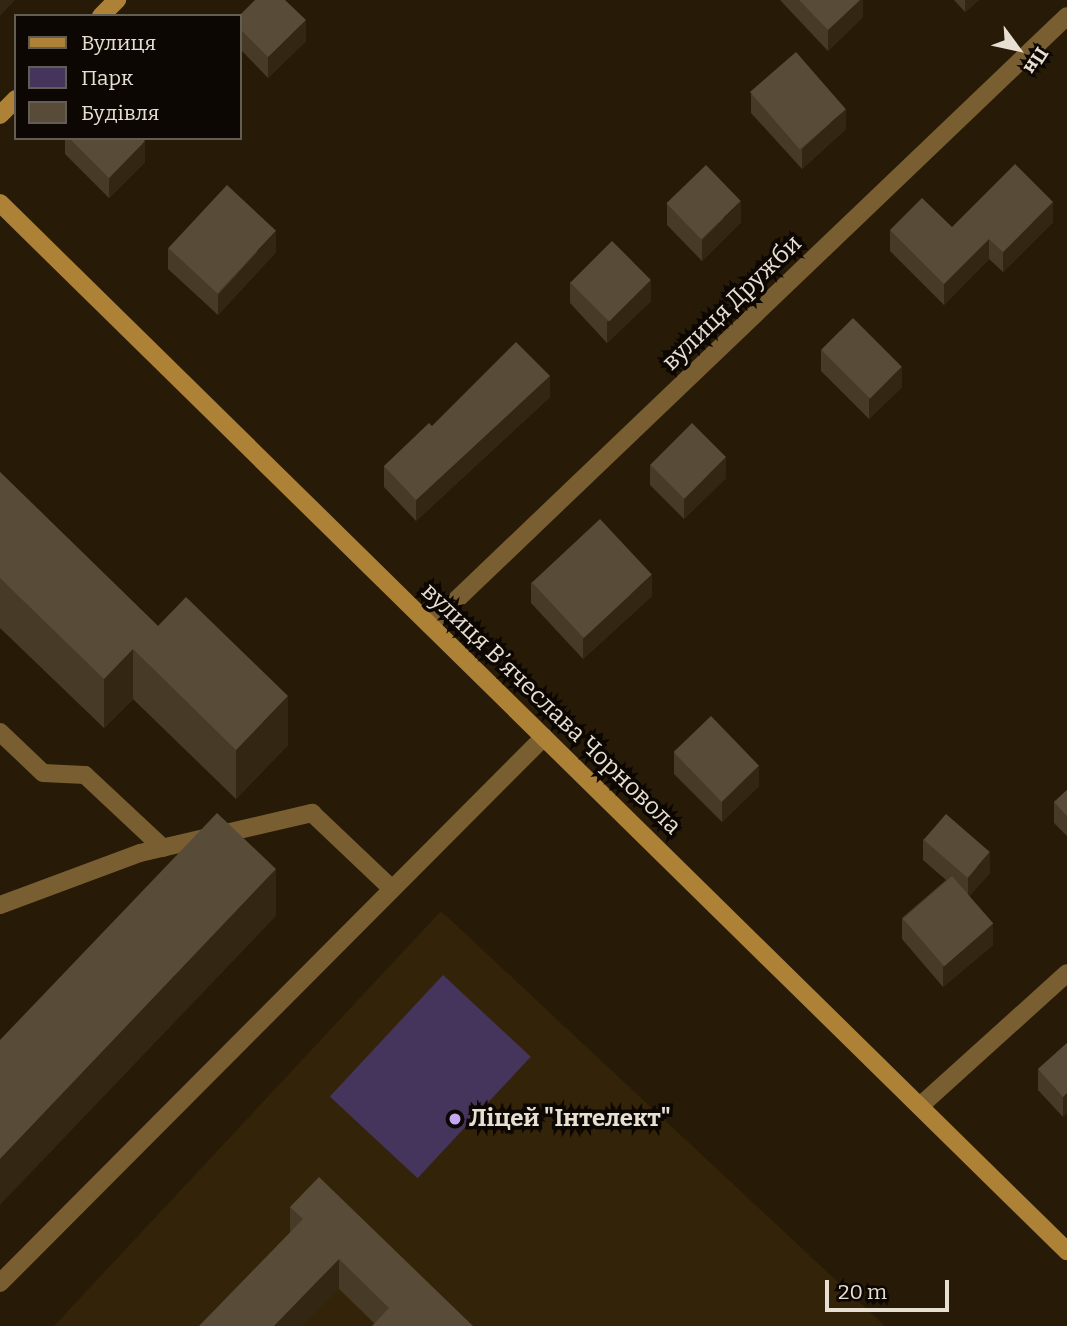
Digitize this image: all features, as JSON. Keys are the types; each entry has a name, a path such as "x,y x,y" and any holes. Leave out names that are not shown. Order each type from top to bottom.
{"street":[{"path":"103,14 117,0"},
{"name":"вулиця Дружби","path":"430,625 1067,16"},
{"path":"0,115 14,101"},
{"name":"вулиця Вʼячеслава Чорновола","path":"0,203 1067,1251"},
{"path":"0,732 43,773 85,775 163,848"},
{"path":"0,1283 544,737"},
{"path":"0,905 163,848 313,813 392,889"},
{"path":"920,1106 1067,973"}],"shaded area":[{"name":"Ліцей \"Інтелект\"","path":"441,911 885,1326 54,1326"}],"green space":[{"path":"443,975 531,1057 418,1178 330,1096"}],"building":[{"path":"255,0 285,0 306,20 268,57 242,31 241,14"},
{"path":"799,0 860,0 828,30"},
{"path":"796,52 846,109 800,149 750,92"},
{"path":"71,140 145,141 109,178"},
{"path":"1015,164 1053,202 1003,252 989,239 944,284 890,230 922,198 952,227"},
{"path":"706,165 741,201 701,239 666,203"},
{"path":"227,185 276,231 217,294 168,248"},
{"path":"612,241 651,280 609,322 570,283"},
{"path":"853,318 902,367 870,399 821,350"},
{"path":"516,342 550,376 416,500 384,466 429,423 432,426"},
{"path":"692,423 726,457 684,499 650,465"},
{"path":"0,472 158,626 186,597 288,696 236,750 133,649 104,679 0,578"},
{"path":"600,519 652,575 584,638 532,582"},
{"path":"711,716 759,766 722,802 674,752"},
{"path":"1067,790 1067,816 1054,802"},
{"path":"217,813 276,869 0,1159 0,1040"},
{"path":"946,814 990,852 967,878 924,840"},
{"path":"952,876 993,924 944,966 903,919"},
{"path":"1067,1043 1067,1093 1063,1097 1038,1069"},
{"path":"319,1177 473,1326 372,1326 389,1308 339,1259 274,1326 199,1326 303,1219 290,1207"}],"place":[{"name":"Ліцей \"Інтелект\"","path":"455,1119"}]}
